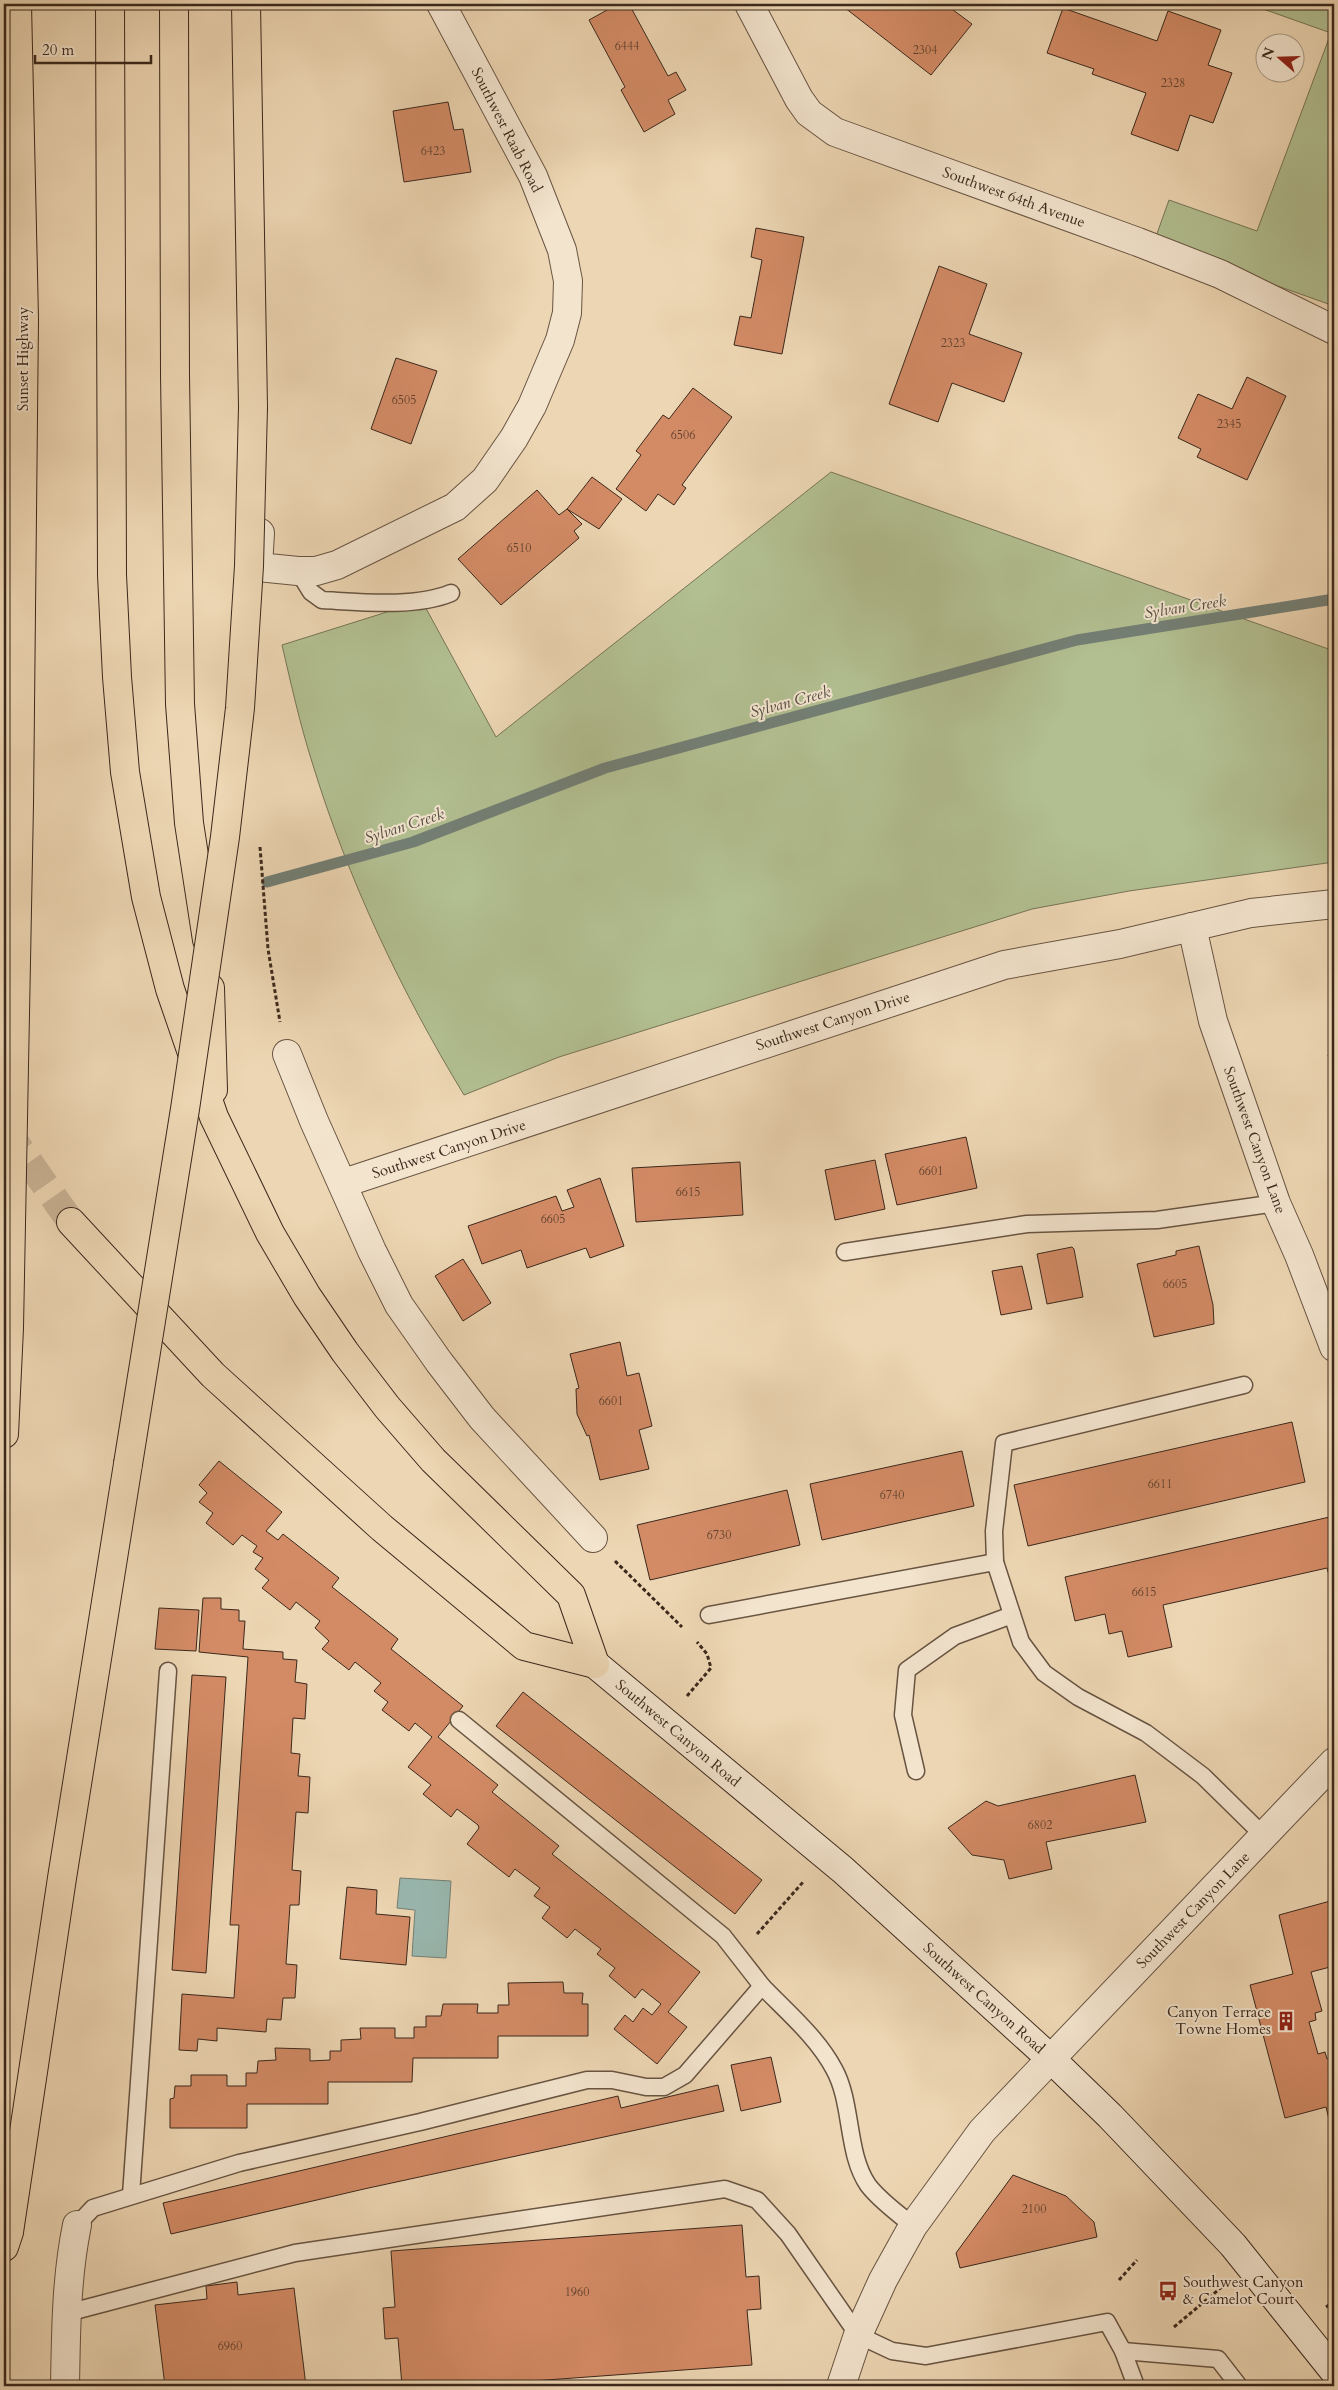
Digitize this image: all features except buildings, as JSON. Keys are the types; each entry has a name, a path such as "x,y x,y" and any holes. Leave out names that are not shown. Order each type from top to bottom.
{"highway":[{"name":"Sunset Highway","path":"4,1434 9,1318 19,813 24,329 17,4"},
{"path":"110,4 112,575 117,677 125,772 146,897 170,989 214,1116 270,1233 307,1296 345,1352 387,1407 433,1460 571,1595 595,1664"},
{"path":"174,4 175,394 180,704 189,823 209,952 214,1116"},
{"path":"4,2247 9,2232 63,1868 183,1119 225,837 240,708 249,566 253,407 246,4"},
{"path":"71,1222 213,1375 382,1528 524,1646 595,1664"}],"street":[{"name":"Southwest Raab Road","path":"261,519 258,566 298,571 337,566 455,507 485,480 514,438 532,406 560,340 567,313 568,281 562,250 533,176 441,4"},
{"name":"Southwest 64th Avenue","path":"749,4 799,99 809,113 835,132 1211,271 1334,330"},
{"name":"Southwest Canyon Drive","path":"344,1183 1004,965 1120,944 1251,913 1334,904"},
{"name":"Southwest Canyon Lane","path":"1192,927 1213,1021 1276,1203 1299,1255 1334,1347"},
{"path":"287,1054 314,1121 344,1183 372,1251 400,1305 439,1362 482,1418 593,1538"},
{"name":"Southwest Canyon Road","path":"595,1664 825,1855 1050,2059 1110,2116 1233,2245 1334,2371"},
{"name":"Southwest Canyon Lane","path":"841,2386 858,2335 883,2280 913,2226 982,2131 1334,1762"},
{"path":"65,2386 71,2254 77,2225"}],"lane":[{"path":"298,571 311,592 322,600 414,601 435,599 451,593"},
{"path":"845,1252 1027,1224 1157,1220 1276,1203"},
{"path":"1244,1385 1004,1443 994,1531 995,1562 1021,1642 1044,1673 1078,1697 1146,1733 1203,1776 1264,1836"},
{"path":"709,1615 995,1562"},
{"path":"916,1771 903,1715 907,1670 955,1636 1012,1615"},
{"path":"131,2195 168,1671"},
{"path":"460,1720 722,1936 738,1953 762,1986 820,2045 836,2070 860,2168 868,2184 913,2226"},
{"path":"77,2225 93,2208 239,2163 420,2122 587,2080 612,2080 646,2087 664,2087 685,2075 762,1986"},
{"path":"67,2313 295,2253 725,2190 757,2200 788,2234 858,2335 892,2351 926,2356 1107,2322 1123,2350 1136,2386"},
{"path":"1123,2350 1218,2359 1239,2386"}],"path":[{"path":"593,1538 683,1629"},
{"path":"664,1723 711,1668 707,1654 696,1641"},
{"path":"738,1953 776,1916 825,1855"},
{"path":"1119,2280 1137,2260"},
{"path":"1166,2332 1188,2317 1248,2265"}],"green space":[{"path":"1249,4 1334,4 1334,306 1154,242 1169,200 1257,231 1331,33"},
{"path":"831,472 1334,651 1334,862 1129,891 1032,909 559,1057 464,1095 419,1016 359,892 326,806 312,762 282,645 422,601 496,737"}],"water":[{"path":"400,1878 451,1881 446,1958 412,1956 415,1910 397,1908"}],"waterway":[{"name":"Sylvan Creek","path":"267,882 413,842 605,768 1077,640 1334,599"}],"tunnel":[{"path":"5,1128 71,1222"}],"place":[{"name":"Canyon Terrace Towne Homes","path":"1286,2021"},
{"name":"Southwest Canyon & Camelot Court","path":"1168,2291"}]}
